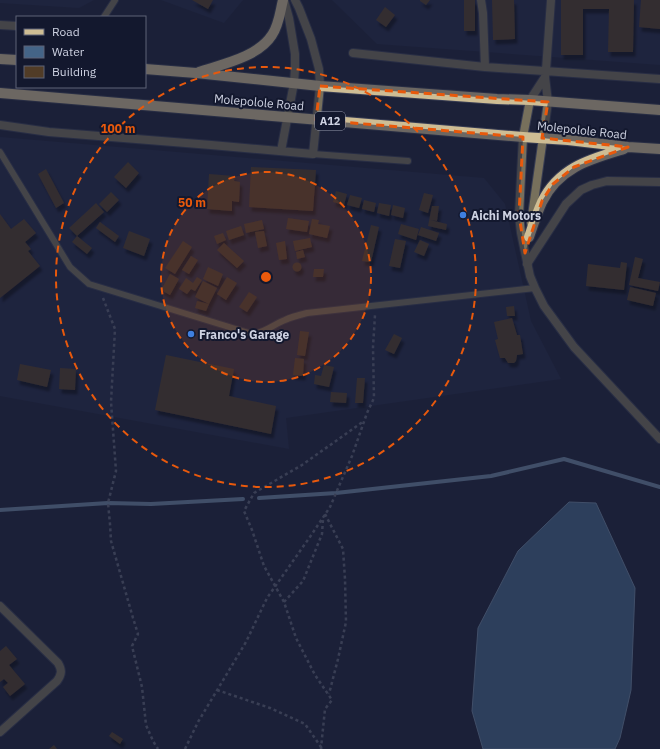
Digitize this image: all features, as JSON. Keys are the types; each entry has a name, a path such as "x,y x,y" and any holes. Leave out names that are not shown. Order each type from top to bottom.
{"main road":[{"path":"196,73 241,58 254,52 264,44 272,35 278,22 284,0"},
{"path":"0,59 16,60"},
{"name":"Molepolole Road","path":"146,70 196,73 320,86 660,110"},
{"name":"Molepolole Road","path":"0,93 568,140 628,148 660,149"},
{"path":"529,236 542,201 553,184 562,175 574,167 594,158 628,148"}],"street":[{"path":"281,151 296,69 289,18 284,0"},
{"path":"0,125 49,132 313,154 320,86 319,69 311,39 295,0"},
{"path":"481,0 483,13 485,67"},
{"path":"525,253 529,236 548,102 546,74 550,0"},
{"path":"0,25 16,26"},
{"path":"353,53 546,74 660,78"},
{"path":"546,74 530,100 523,137 519,215 521,233 530,276 544,306 574,347 660,439"},
{"path":"528,264 566,204 581,190 607,181 660,182"},
{"path":"0,606 58,663 62,672 57,680 0,732"}],"lane":[{"path":"105,16 115,0"},
{"path":"0,152 70,267 89,284 252,334 258,334 285,320 307,313 535,288"},
{"path":"313,154 408,161"}],"path":[{"path":"98,287 116,329 111,402 116,471 108,503 111,541 132,618 138,634 132,646 142,687 146,725 158,749"},
{"path":"185,749 198,722 246,642 267,598 330,507 352,456 374,398 373,347 376,305"},
{"path":"322,748 325,709 332,700 315,675 296,638 284,602 264,566 244,511 254,493 302,465 364,421"},
{"path":"325,514 342,550 345,579 346,622 329,695"},
{"path":"284,602 303,581 322,534 323,517"},
{"path":"217,690 270,708 305,724 322,748"}],"highlighted area":[{"path":"320,86 548,102 542,138 628,147 574,167 553,184 542,201 525,253 519,215 523,137 316,120"}],"shaded area":[{"path":"0,0 94,0 79,8 0,3"},
{"path":"161,0 243,0 224,23"},
{"path":"332,0 660,0 660,65 377,44"},
{"path":"0,137 484,178 505,204 531,321 561,379 286,418 289,449 0,396"}],"water":[{"path":"569,502 596,503 635,588 631,690 620,738 615,749 483,749 472,711 478,628 518,551"}],"building":[{"path":"192,0 213,0 208,9"},
{"path":"420,0 430,0 426,5"},
{"path":"464,0 475,0 475,31 464,31"},
{"path":"492,0 514,0 515,39 493,40"},
{"path":"561,0 634,0 633,52 608,52 609,9 583,9 583,55 561,55"},
{"path":"641,0 660,0 660,29 639,27"},
{"path":"385,7 395,15 386,27 376,20"},
{"path":"128,162 139,173 126,188 114,177"},
{"path":"251,167 316,170 313,211 249,207"},
{"path":"46,169 64,203 56,208 38,174"},
{"path":"209,174 235,176 234,181 240,182 239,202 232,201 232,211 207,209"},
{"path":"336,191 347,194 344,205 333,202"},
{"path":"111,192 119,200 107,212 99,204"},
{"path":"424,193 433,195 428,213 419,210"},
{"path":"350,195 362,198 359,208 347,205"},
{"path":"364,200 376,203 374,212 362,209"},
{"path":"96,203 104,212 77,236 69,228"},
{"path":"379,203 391,205 389,216 377,213"},
{"path":"393,205 405,208 403,218 391,215"},
{"path":"432,206 439,206 437,221 430,220 447,224 446,230 428,226"},
{"path":"0,214 11,229 24,219 36,233 25,242 31,249 28,251 40,266 0,298"},
{"path":"288,218 309,221 307,232 286,229"},
{"path":"312,219 319,220 318,224 330,226 327,238 309,234"},
{"path":"262,220 264,229 246,233 244,224"},
{"path":"100,222 119,236 115,242 96,228"},
{"path":"401,224 419,229 416,240 398,234"},
{"path":"371,225 379,227 371,262 362,261"},
{"path":"241,226 244,235 229,240 226,231"},
{"path":"421,227 439,233 436,241 418,235"},
{"path":"129,231 150,239 144,256 123,248"},
{"path":"264,231 267,246 258,248 255,232"},
{"path":"223,233 226,240 217,244 214,236"},
{"path":"77,236 92,248 87,254 72,242"},
{"path":"310,238 312,247 295,251 293,241"},
{"path":"395,239 406,241 400,268 389,266"},
{"path":"420,240 429,244 424,256 414,252"},
{"path":"183,241 192,247 175,274 165,268"},
{"path":"285,241 287,259 279,260 276,243"},
{"path":"224,243 244,261 237,268 217,250"},
{"path":"303,250 305,257 297,259 296,252"},
{"path":"191,256 198,260 189,274 182,270"},
{"path":"635,257 643,259 638,278 660,282 658,291 629,285"},
{"path":"621,262 627,263 624,290 586,286 588,264 620,268"},
{"path":"295,263 299,263 301,267 299,271 295,271 293,269 293,265"},
{"path":"208,267 223,274 218,286 203,279"},
{"path":"314,269 324,269 323,277 313,277"},
{"path":"170,274 179,279 170,295 161,290"},
{"path":"197,277 202,280 195,291 191,289 187,294 179,289 186,278 193,283"},
{"path":"227,277 237,283 226,300 217,294"},
{"path":"203,281 217,288 209,304 195,297"},
{"path":"630,287 656,293 653,306 627,300"},
{"path":"249,292 257,297 247,312 239,307"},
{"path":"197,301 209,304 206,311 195,308"},
{"path":"514,306 515,316 507,316 506,307"},
{"path":"512,318 517,335 520,335 523,354 517,355 514,363 508,363 505,358 500,358 495,340 498,339 494,322"},
{"path":"300,331 309,332 305,356 297,355"},
{"path":"394,334 402,338 394,354 385,350"},
{"path":"166,355 234,369 229,396 276,406 271,434 155,410"},
{"path":"295,358 304,359 303,376 293,375"},
{"path":"20,364 51,370 47,387 17,380"},
{"path":"324,365 334,367 329,387 314,384 315,375 321,376"},
{"path":"60,368 76,369 75,390 59,389"},
{"path":"357,378 365,378 363,403 355,403"},
{"path":"331,392 347,393 346,403 330,402"},
{"path":"6,646 17,659 9,665 25,684 10,696 3,687 8,683 4,679 0,682 0,651"},
{"path":"112,732 123,739 120,744 109,736"},
{"path":"54,745 57,749 49,749"}],"waterway":[{"path":"259,498 336,493 491,476 564,459 660,487"},
{"path":"0,510 108,503 151,504 243,499"}],"place":[{"name":"Aichi Motors","path":"463,215"},
{"name":"Franco's Garage","path":"191,334"}]}
